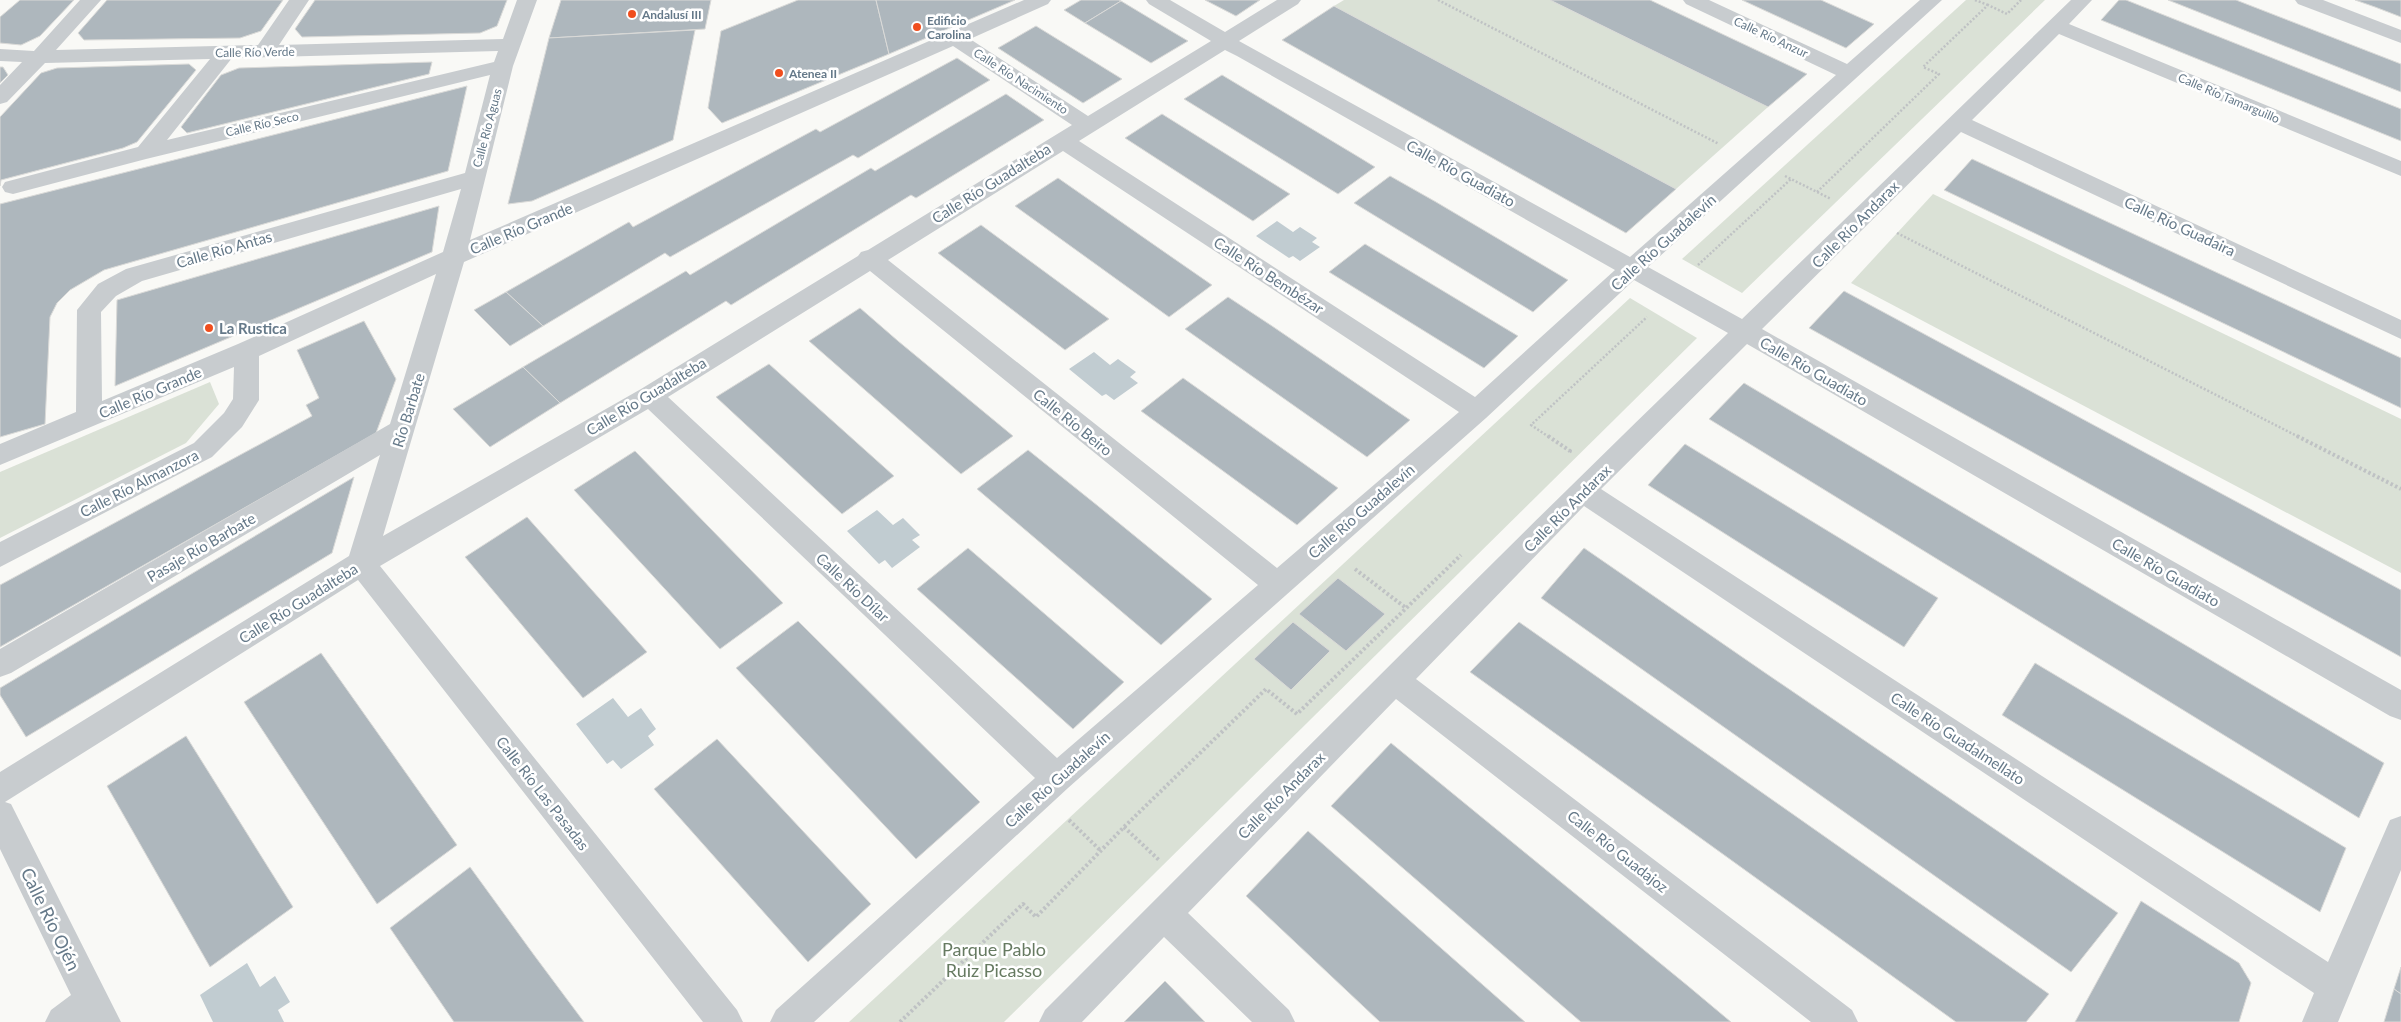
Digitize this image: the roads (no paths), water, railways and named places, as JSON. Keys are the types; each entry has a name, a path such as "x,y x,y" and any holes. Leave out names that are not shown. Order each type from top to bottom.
{"street":[{"path":"0,97 91,0"},
{"path":"264,52 299,0"},
{"name":"Calle Río Aguas","path":"454,257 503,66 527,0"},
{"name":"Calle Río Grande","path":"0,455 247,351 454,257 1041,0"},
{"name":"Calle Río Guadiato","path":"1156,0 1224,41 1746,332 2401,706"},
{"name":"Calle Río Guadalteba","path":"0,789 361,563 650,396 869,258 1291,0"},
{"name":"Calle Río Anzur","path":"1693,0 1849,73"},
{"name":"Calle Río Guadalevín","path":"788,1022 1057,778 1477,411 1631,269 1932,0"},
{"name":"Calle Río Andarax","path":"1057,1022 1582,491 2082,0"},
{"path":"2305,0 2401,36"},
{"name":"Calle Río Tamarguillo","path":"2057,26 2401,169"},
{"name":"Calle Río Nacimiento","path":"955,38 1087,125"},
{"name":"Calle Río Verde","path":"0,55 39,57 510,45"},
{"path":"146,152 226,52"},
{"name":"Calle Río Seco","path":"13,186 503,66"},
{"name":"Calle Río Guadaira","path":"1958,122 2401,330"},
{"name":"Calle Río Bembézar","path":"1062,140 1477,411"},
{"name":"Calle Río Antas","path":"89,417 89,310 107,290 134,275 474,178"},
{"name":"Río Barbate","path":"361,563 454,257"},
{"name":"Calle Río Beiro","path":"869,258 1278,585"},
{"name":"Calle Río Almanzora","path":"0,555 203,450 233,420 246,400 247,351"},
{"name":"Calle Río Dílar","path":"650,396 1057,778"},
{"name":"Pasaje Río Barbate","path":"0,664 403,429"},
{"name":"Calle Río Guadalmellato","path":"1582,491 2334,986"},
{"name":"Calle Río Las Pasadas","path":"361,563 724,1022"},
{"name":"Calle Río Guadajoz","path":"1396,681 1840,1022"},
{"name":"Calle Río Ojén","path":"0,815 97,1012"},
{"path":"2320,1022 2401,831"},
{"path":"1163,913 1277,1022"},
{"path":"63,1022 97,1012"}],"place":[{"name":"Andalusí III","path":"632,14"},
{"name":"Edificio Carolina","path":"917,27"},
{"name":"Atenea II","path":"779,73"},
{"name":"La Rustica","path":"209,328"}],"park label":[{"name":"Parque Pablo Ruiz Picasso","path":"994,960"}]}
